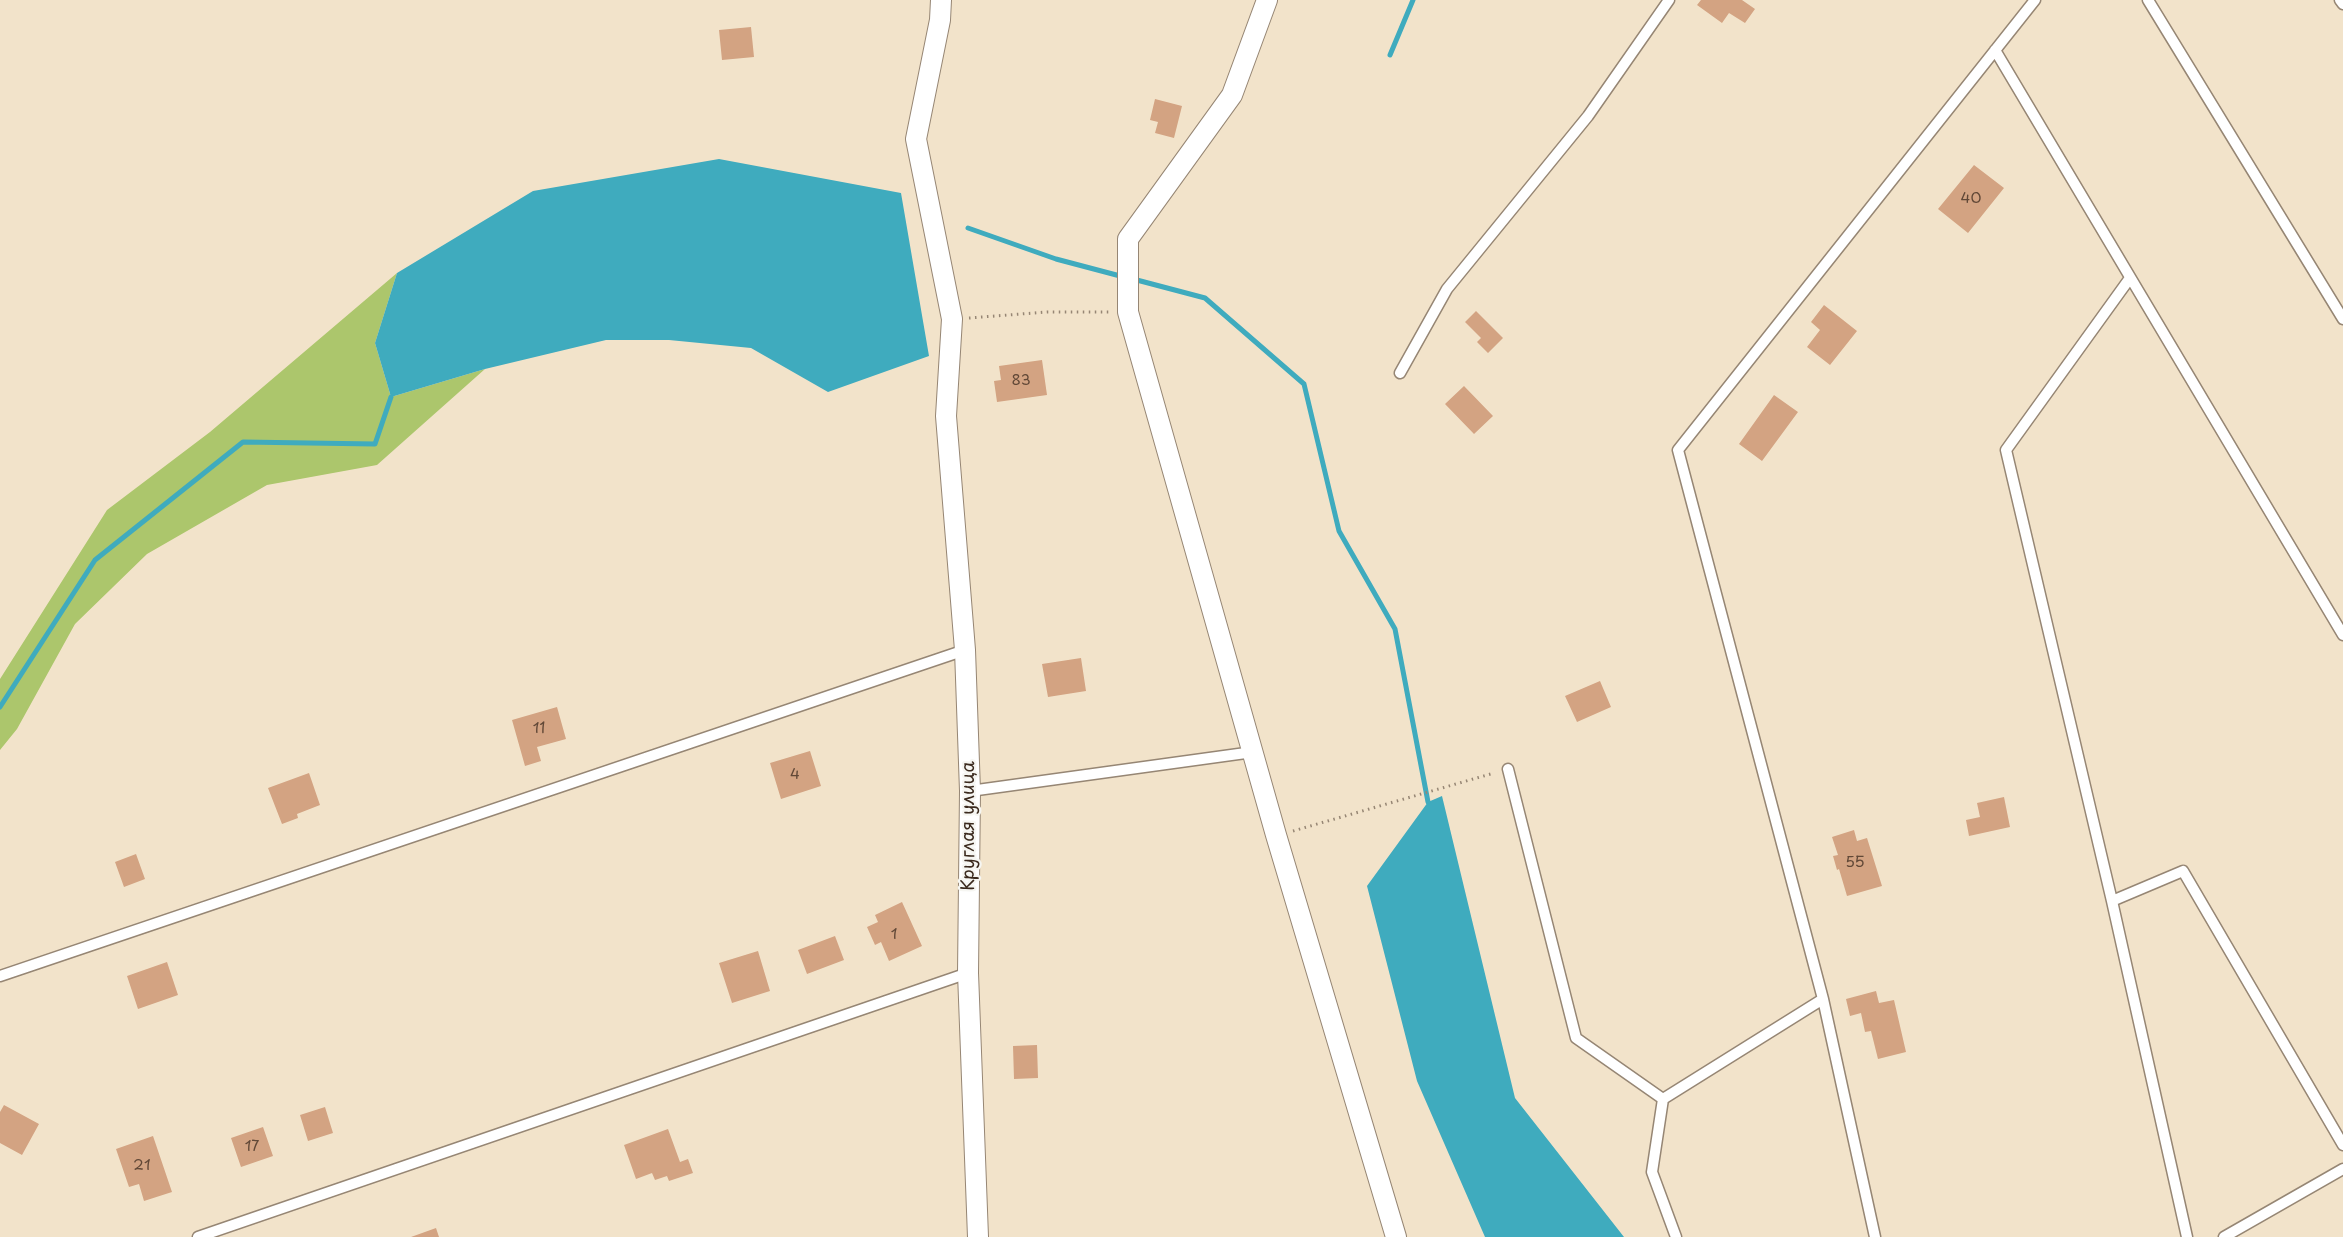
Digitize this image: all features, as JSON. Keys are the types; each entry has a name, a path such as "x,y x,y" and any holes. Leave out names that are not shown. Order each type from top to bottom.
{"street":[{"name":"Круглая улица","path":"941,0 940,20 916,139 952,319 946,416 965,650 970,791 968,973 978,1237"},
{"path":"1267,0 1232,94 1128,239 1128,312 1276,835 1395,1237"}],"lane":[{"path":"1400,373 1447,288 1588,116 1669,0"},
{"path":"1875,1237 1823,999 1678,450 2035,0"},
{"path":"2148,0 2343,319"},
{"path":"2340,0 2343,4"},
{"path":"1995,50 2343,635"},
{"path":"2130,278 2006,450 2112,901 2187,1237"},
{"path":"0,976 965,650"},
{"path":"970,791 1253,752"},
{"path":"1508,769 1576,1038 1663,1099"},
{"path":"2112,901 2183,872 2343,1145"},
{"path":"198,1237 968,973"},
{"path":"1676,1237 1652,1172 1663,1099 1823,999"},
{"path":"2224,1237 2343,1169"}],"path":[{"path":"952,319 1047,312 1128,312"},
{"path":"1276,835 1508,769"}],"green space":[{"path":"397,273 375,343 391,397 485,369 377,465 267,485 147,554 75,624 17,729 0,750 0,679 107,510 210,432"}],"water":[{"path":"719,159 901,193 929,356 828,392 751,348 669,340 606,340 485,369 391,397 375,343 397,273 533,191"},
{"path":"1442,796 1515,1098 1624,1237 1485,1237 1417,1081 1367,886 1428,802"}],"building":[{"path":"1701,0 1742,0 1755,9 1745,23 1729,13 1722,23 1697,5"},
{"path":"751,27 754,57 722,60 719,30"},
{"path":"1155,99 1182,106 1174,138 1155,133 1158,122 1150,120"},
{"path":"1974,165 2004,188 1968,233 1938,209"},
{"path":"1824,305 1857,331 1830,365 1807,347 1820,330 1811,322"},
{"path":"1476,311 1503,338 1488,353 1477,342 1481,338 1465,322"},
{"path":"1042,360 1047,395 997,402 994,381 1001,380 999,366"},
{"path":"1464,386 1493,416 1474,434 1445,404"},
{"path":"1774,395 1798,412 1762,461 1739,444"},
{"path":"1081,658 1086,691 1048,697 1042,664"},
{"path":"1600,681 1611,707 1577,722 1565,696"},
{"path":"557,707 566,739 537,747 541,761 525,766 512,720"},
{"path":"810,751 821,786 781,799 770,763"},
{"path":"309,773 320,805 297,814 298,818 282,824 268,788"},
{"path":"2004,797 2010,827 1969,836 1966,820 1980,817 1977,803"},
{"path":"1854,830 1857,841 1867,838 1882,886 1847,896 1833,856 1838,855 1832,837"},
{"path":"136,854 145,879 124,887 115,862"},
{"path":"902,902 922,946 889,961 881,942 875,945 867,927 878,922 875,915"},
{"path":"835,936 844,960 807,974 798,950"},
{"path":"758,951 770,991 732,1003 719,963"},
{"path":"167,962 178,995 138,1009 127,976"},
{"path":"1876,991 1879,1003 1894,1000 1906,1052 1878,1059 1871,1031 1865,1032 1861,1013 1850,1016 1846,999"},
{"path":"1037,1045 1038,1078 1014,1079 1013,1046"},
{"path":"4,1105 39,1124 22,1155 0,1143 0,1112"},
{"path":"325,1107 333,1133 308,1141 300,1115"},
{"path":"263,1127 273,1156 241,1167 231,1138"},
{"path":"668,1129 680,1162 688,1159 693,1173 669,1181 667,1176 655,1180 652,1173 636,1179 624,1145"},
{"path":"153,1136 172,1192 144,1201 139,1184 129,1187 116,1149"},
{"path":"436,1228 439,1237 411,1237"}],"waterway":[{"path":"1390,55 1413,0"},
{"path":"968,228 1056,259 1124,277"},
{"path":"1133,279 1205,298 1304,384 1339,531 1395,629 1428,802"},
{"path":"0,707 95,560 243,442 375,444 391,397"}]}
